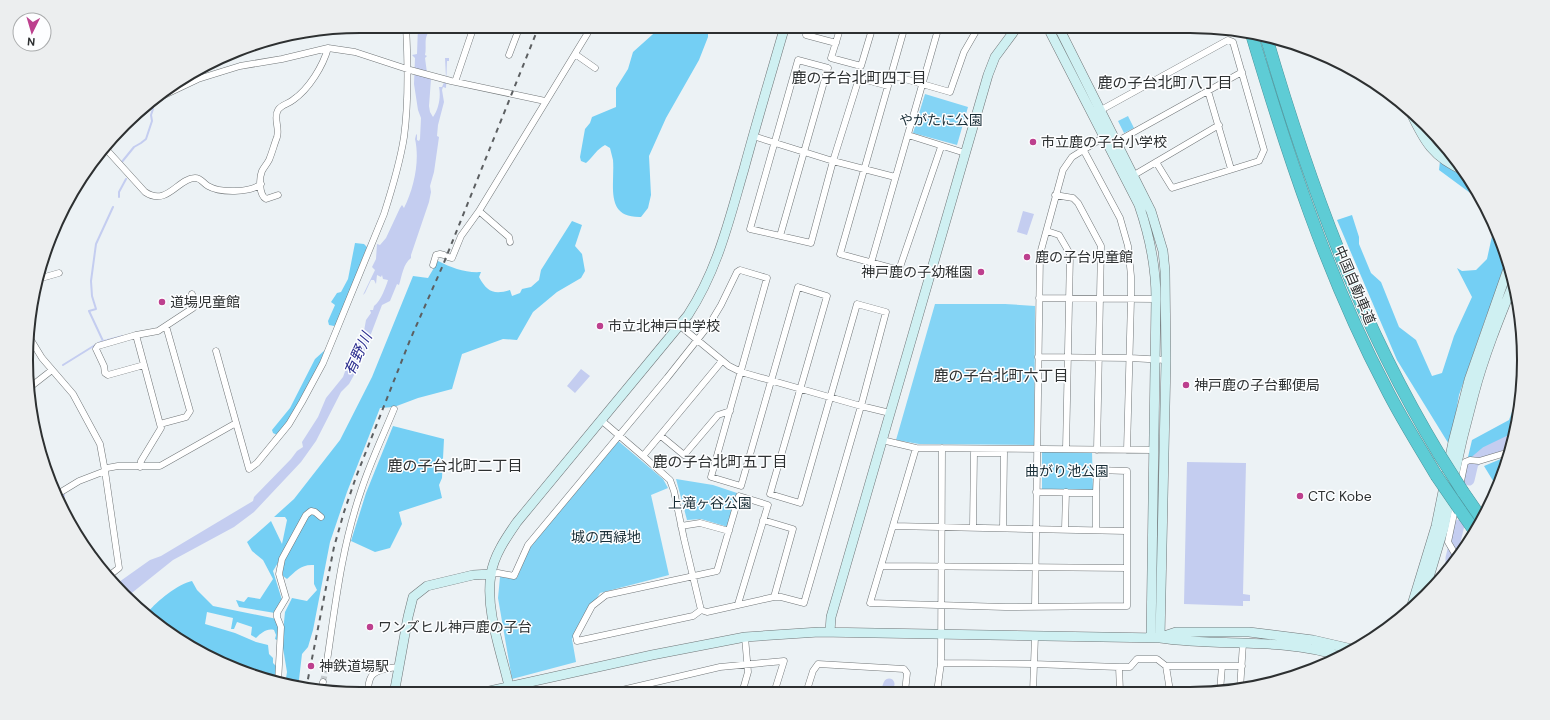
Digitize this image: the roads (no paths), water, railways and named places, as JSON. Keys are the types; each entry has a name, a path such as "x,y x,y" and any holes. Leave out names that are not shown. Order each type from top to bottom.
{"highway":[{"name":"中国自動車道","path":"1253,39 1301,187 1319,238 1342,294 1385,388 1436,475 1472,526"},
{"name":"中国自動車道","path":"1268,42 1313,185 1354,292 1398,383 1438,454 1478,514"}],"street":[{"path":"216,350 249,468 257,463 288,424 323,363 384,214 392,189 403,137 409,70 406,33"},
{"path":"453,82 471,33"},
{"path":"509,55 516,47 517,33"},
{"path":"433,264 436,255 440,254 452,258 461,236 479,211 588,33"},
{"path":"509,687 492,609 490,593 491,574 502,545 513,528 679,325 700,296 710,276 724,239 783,33"},
{"path":"806,33 806,35 836,43"},
{"path":"839,33 831,58 861,66 871,33"},
{"path":"903,33 891,75 950,92 964,52 975,33"},
{"path":"871,263 936,33"},
{"path":"830,632 831,617 934,257 988,75 995,57 1013,33"},
{"path":"1052,33 1139,205 1148,230 1155,265 1156,299 1153,450 1155,638"},
{"path":"1062,33 1151,211 1163,251 1165,271 1166,360 1155,638"},
{"path":"1101,110 1228,40 1233,42 1264,150 1260,161 1172,188 1156,162"},
{"path":"278,195 266,199 264,198 262,195 261,184 262,170 268,161 279,131 276,115 278,110 301,94 319,70 328,48"},
{"path":"176,89 198,79 240,66 282,59 328,48 355,52 409,70 453,82 545,101"},
{"path":"575,54 592,67"},
{"path":"780,236 828,68 798,60 750,229 780,236 811,243 833,161 859,78 888,86 840,254 899,270 941,147"},
{"path":"1116,142 1242,72"},
{"path":"1208,91 1231,169"},
{"path":"1416,124 1422,137 1430,148 1453,166"},
{"path":"1134,175 1218,125"},
{"path":"753,136 833,161 895,177"},
{"path":"908,136 965,153"},
{"path":"1035,606 1040,254 1063,170 1072,157 1104,137"},
{"path":"1083,149 1120,218 1128,246 1131,276 1128,450"},
{"path":"108,152 145,192 152,196 171,192 185,181 196,178 207,185 221,190 252,190 261,184"},
{"path":"1055,195 1073,198 1078,203 1100,246 1097,450"},
{"path":"479,211 509,237 510,242"},
{"path":"1046,231 1059,235 1070,254 1066,449"},
{"path":"395,687 410,607 413,597 417,592 432,584 473,575 498,573 514,576 528,545 667,378 709,325 737,272 740,270 767,278 712,477 740,486 798,287 827,296 770,494 800,503 857,304 886,312 804,604 781,597 774,597 707,612 702,610"},
{"path":"43,278 59,274"},
{"path":"1414,598 1436,526 1461,406 1506,275"},
{"path":"1427,585 1444,528 1462,439 1474,394 1488,350 1510,292"},
{"path":"144,365 108,375 105,373 104,366 96,349 98,346 136,335 158,331 193,308 195,305 192,294"},
{"path":"1039,298 1156,299"},
{"path":"679,325 722,361 741,372 860,406 890,413"},
{"path":"160,424 186,417 190,411 166,326"},
{"path":"136,335 161,428 140,467"},
{"path":"34,344 42,358 72,394 100,444 119,563 119,568 112,573"},
{"path":"1038,357 1068,356 1166,360"},
{"path":"644,456 722,361"},
{"path":"34,384 52,370"},
{"path":"326,668 339,577 352,521 368,470 394,409"},
{"path":"661,436 684,455 718,415 730,411"},
{"path":"601,420 670,480 674,491 681,526 702,610"},
{"path":"61,492 79,481 107,468 118,466 160,466 236,422"},
{"path":"882,440 916,448 1153,450"},
{"path":"916,448 870,603 1127,606 1127,471 1097,470 1096,530"},
{"path":"938,687 941,664 942,448"},
{"path":"973,527 974,453 1004,453 1003,528"},
{"path":"1454,553 1448,542 1465,462 1470,460 1479,462 1503,454"},
{"path":"1036,492 1096,493"},
{"path":"1065,529 1066,492"},
{"path":"702,610 693,616 577,641 576,636 592,606 606,595 717,571 739,496 768,505 738,604"},
{"path":"278,677 281,627 277,613 286,598 279,574 282,559 306,515 311,512 315,512 321,517"},
{"path":"764,520 793,529 774,597"},
{"path":"681,526 700,523 729,531"},
{"path":"893,526 1126,531"},
{"path":"882,566 1126,568"},
{"path":"522,687 652,655 746,637 830,632 1155,638 1177,641 1279,644 1334,654"},
{"path":"1155,638 1176,632 1249,632 1313,640 1345,647"},
{"path":"1033,687 1035,636"},
{"path":"744,687 748,672 746,637"},
{"path":"1241,683 1243,643"},
{"path":"941,664 1033,664 1130,667 1138,659 1157,659 1166,666 1242,666"},
{"path":"633,687 720,667 784,662 776,687"},
{"path":"808,687 813,671 818,664 904,669 907,673 906,687"},
{"path":"1166,666 1169,687"},
{"path":"1220,685 1222,666"},
{"path":"369,687 371,677 374,674 381,670 398,667"},
{"path":"1119,667 1120,687"}],"water":[{"name":"有野川","path":"418,33 428,33 425,55 427,56 425,58 427,73 431,79 429,106 433,117 439,102 439,87 442,87 446,78 445,58 449,58 449,61 447,61 446,88 443,87 442,90 444,102 438,125 437,136 439,137 434,172 430,186 431,192 411,258 404,267 399,285 397,284 390,301 382,305 358,368 349,384 341,392 316,441 301,462 254,512 234,527 173,560 131,593 120,582 150,560 161,556 253,501 254,497 297,451 303,447 302,442 318,417 326,398 343,377 350,358 364,331 366,320 371,313 370,310 373,310 374,306 377,304 385,290 388,280 383,279 382,275 381,277 377,275 376,284 374,280 371,280 363,295 375,270 372,267 376,259 377,244 380,245 386,238 400,208 402,205 404,208 411,192 417,156 415,139 417,134 417,140 419,141 420,139 421,118 418,110 414,84 415,58 412,55 417,54"},
{"path":"1023,211 1034,214 1027,235 1017,232"},
{"path":"581,369 590,376 575,393 567,386"},
{"path":"1187,462 1246,463 1243,594 1250,595 1250,601 1243,601 1243,606 1184,604"}],"waterway":[{"path":"121,163 134,147 146,139 152,121 151,115 153,109"},
{"path":"119,197 119,192 126,179"},
{"path":"103,341 89,311 96,309 92,296 91,281 96,244 113,207"},
{"path":"63,365 100,342 123,336"},
{"path":"1469,480 1473,463 1486,452 1507,442"},
{"path":"1452,556 1459,525"}],"tunnel":[{"path":"323,682 326,668"}],"railway":[{"path":"307,683 334,547 356,477 410,340 443,265 536,33"}],"place":[{"name":"市立鹿の子台小学校","path":"1033,142"},
{"name":"鹿の子台児童館","path":"1027,257"},
{"name":"神戸鹿の子幼稚園","path":"981,272"},
{"name":"道場児童館","path":"162,302"},
{"name":"市立北神戸中学校","path":"600,326"},
{"name":"神戸鹿の子台郵便局","path":"1186,385"},
{"name":"CTC Kobe","path":"1300,496"},
{"name":"ワンズヒル神戸鹿の子台","path":"370,627"},
{"name":"神鉄道場駅","path":"311,666"}],"district":[{"name":"鹿の子台北町四丁目","path":"859,78"},
{"name":"鹿の子台北町八丁目","path":"1165,83"},
{"name":"鹿の子台北町六丁目","path":"1001,376"},
{"name":"鹿の子台北町五丁目","path":"720,462"},
{"name":"鹿の子台北町二丁目","path":"455,466"}],"park label":[{"name":"やがたに公園","path":"941,120"},
{"name":"曲がり池公園","path":"1067,471"},
{"name":"上滝ヶ谷公園","path":"710,503"},
{"name":"城の西緑地","path":"606,537"}]}
